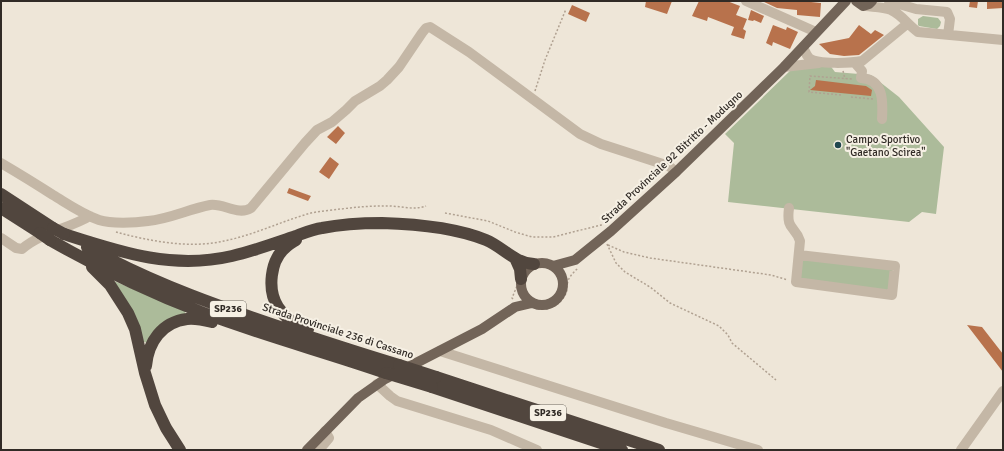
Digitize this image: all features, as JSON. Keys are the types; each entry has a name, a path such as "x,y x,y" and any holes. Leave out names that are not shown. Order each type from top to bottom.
{"highway":[{"name":"Strada Provinciale 236 di Cassano","path":"1,194 58,231 121,265 166,286 272,324 399,365 434,382 622,450"},
{"name":"Strada Provinciale 236 di Cassano","path":"1,208 50,240 88,261 162,296 202,312 386,373 434,382 659,450"},
{"path":"58,231 121,252 142,257 185,261 205,260 251,251 320,228 358,223 408,224 445,229 486,240 496,245 516,260 523,263 534,264"},
{"path":"320,228 298,239 285,248 275,261 272,275 272,291 277,307 286,316 302,327 358,346 399,365"},
{"path":"516,260 520,269 521,284"},
{"path":"88,261 110,285 128,313 135,329 145,373 155,405 166,428 180,450"},
{"path":"145,373 151,342 160,332 172,323 187,319 197,319 227,326 273,341 317,350"}],"main road":[{"name":"Strada Provinciale 92 Bitritto - Modugno","path":"574,260 611,231 676,172 804,47 816,32 845,2"},
{"path":"845,2 864,3"},
{"path":"553,266 574,260"},
{"path":"521,284 527,300 532,303 539,306 553,302 558,298 562,291 566,275 574,260"},
{"path":"515,307 519,298 523,273 534,264 547,263 553,266 562,277 563,284"},
{"path":"307,450 358,398 377,384 482,329 515,307 532,303"}],"street":[{"path":"746,1 816,32"},
{"path":"889,1 916,9 947,12 950,19 948,35"},
{"path":"916,9 923,1"},
{"path":"864,3 891,10 918,32 1003,40"},
{"path":"804,47 807,56 810,59 827,62 855,63 867,58 907,24"},
{"path":"1,163 74,208 100,220 112,222 147,222 213,205 238,211 246,211 251,208 317,130 332,122 355,101 387,80 399,67 422,32 430,26 469,52 590,140 669,166 676,172"},
{"path":"784,67 827,62"},
{"path":"855,63 862,71 861,78 868,78 880,88 883,106 882,119"},
{"path":"789,208 788,220 790,227 800,241 796,282 892,295 895,266 799,255"},
{"path":"1,238 16,248 22,249 48,233 73,225 90,216"},
{"path":"440,351 666,423 758,450"},
{"path":"377,384 397,402 491,430 537,450"},
{"path":"961,450 1003,391"},
{"path":"319,450 329,438 325,432"}],"path":[{"path":"533,98 545,60 566,9"},
{"path":"841,95 809,92 810,76 852,79"},
{"path":"851,97 877,99"},
{"path":"114,231 149,240 164,242 222,242 240,238 312,213 359,206 385,206 419,209 426,206"},
{"path":"445,213 488,221 532,237 553,237 600,225 607,227 611,231"},
{"path":"776,380 732,343 728,335 719,326 670,303 650,287 625,272 616,263 606,244 624,252 650,258 771,275 796,282"}],"green space":[{"path":"923,16 938,18 941,22 940,26 937,29 919,26 918,19"},
{"name":"Campo Sportivo \"Gaetano Scirea\"","path":"829,64 835,72 871,75 899,97 944,147 936,214 922,212 909,222 728,202 734,143 725,134 793,68"},
{"path":"796,256 893,267 890,297 794,284"},
{"path":"114,281 185,311 185,314 147,343 142,341"}],"building":[{"path":"646,1 672,1 667,14 645,7"},
{"path":"699,1 727,1 740,6 736,15 747,19 743,29 746,31 744,39 731,35 734,27 708,17 707,21 692,16"},
{"path":"762,1 801,1 821,3 820,17 797,15 797,10 777,8"},
{"path":"970,1 978,1 977,8 969,7"},
{"path":"987,1 1003,1 1003,8 987,9"},
{"path":"572,5 590,13 586,22 568,14"},
{"path":"751,10 764,16 761,23 754,20 748,20"},
{"path":"773,25 786,30 787,27 798,32 790,49 773,42 772,46 766,43"},
{"path":"859,25 871,34 875,30 884,35 859,55 844,56 830,54 819,44 849,38"},
{"path":"816,80 866,86 872,90 871,96 810,90 815,86"},
{"path":"338,126 345,133 336,144 327,137"},
{"path":"330,157 339,164 329,179 319,172"},
{"path":"289,188 311,196 308,201 287,193"},
{"path":"967,325 982,327 1003,354 1003,372"}],"place":[{"name":"Campo Sportivo \"Gaetano Scirea\"","path":"838,145"}]}
